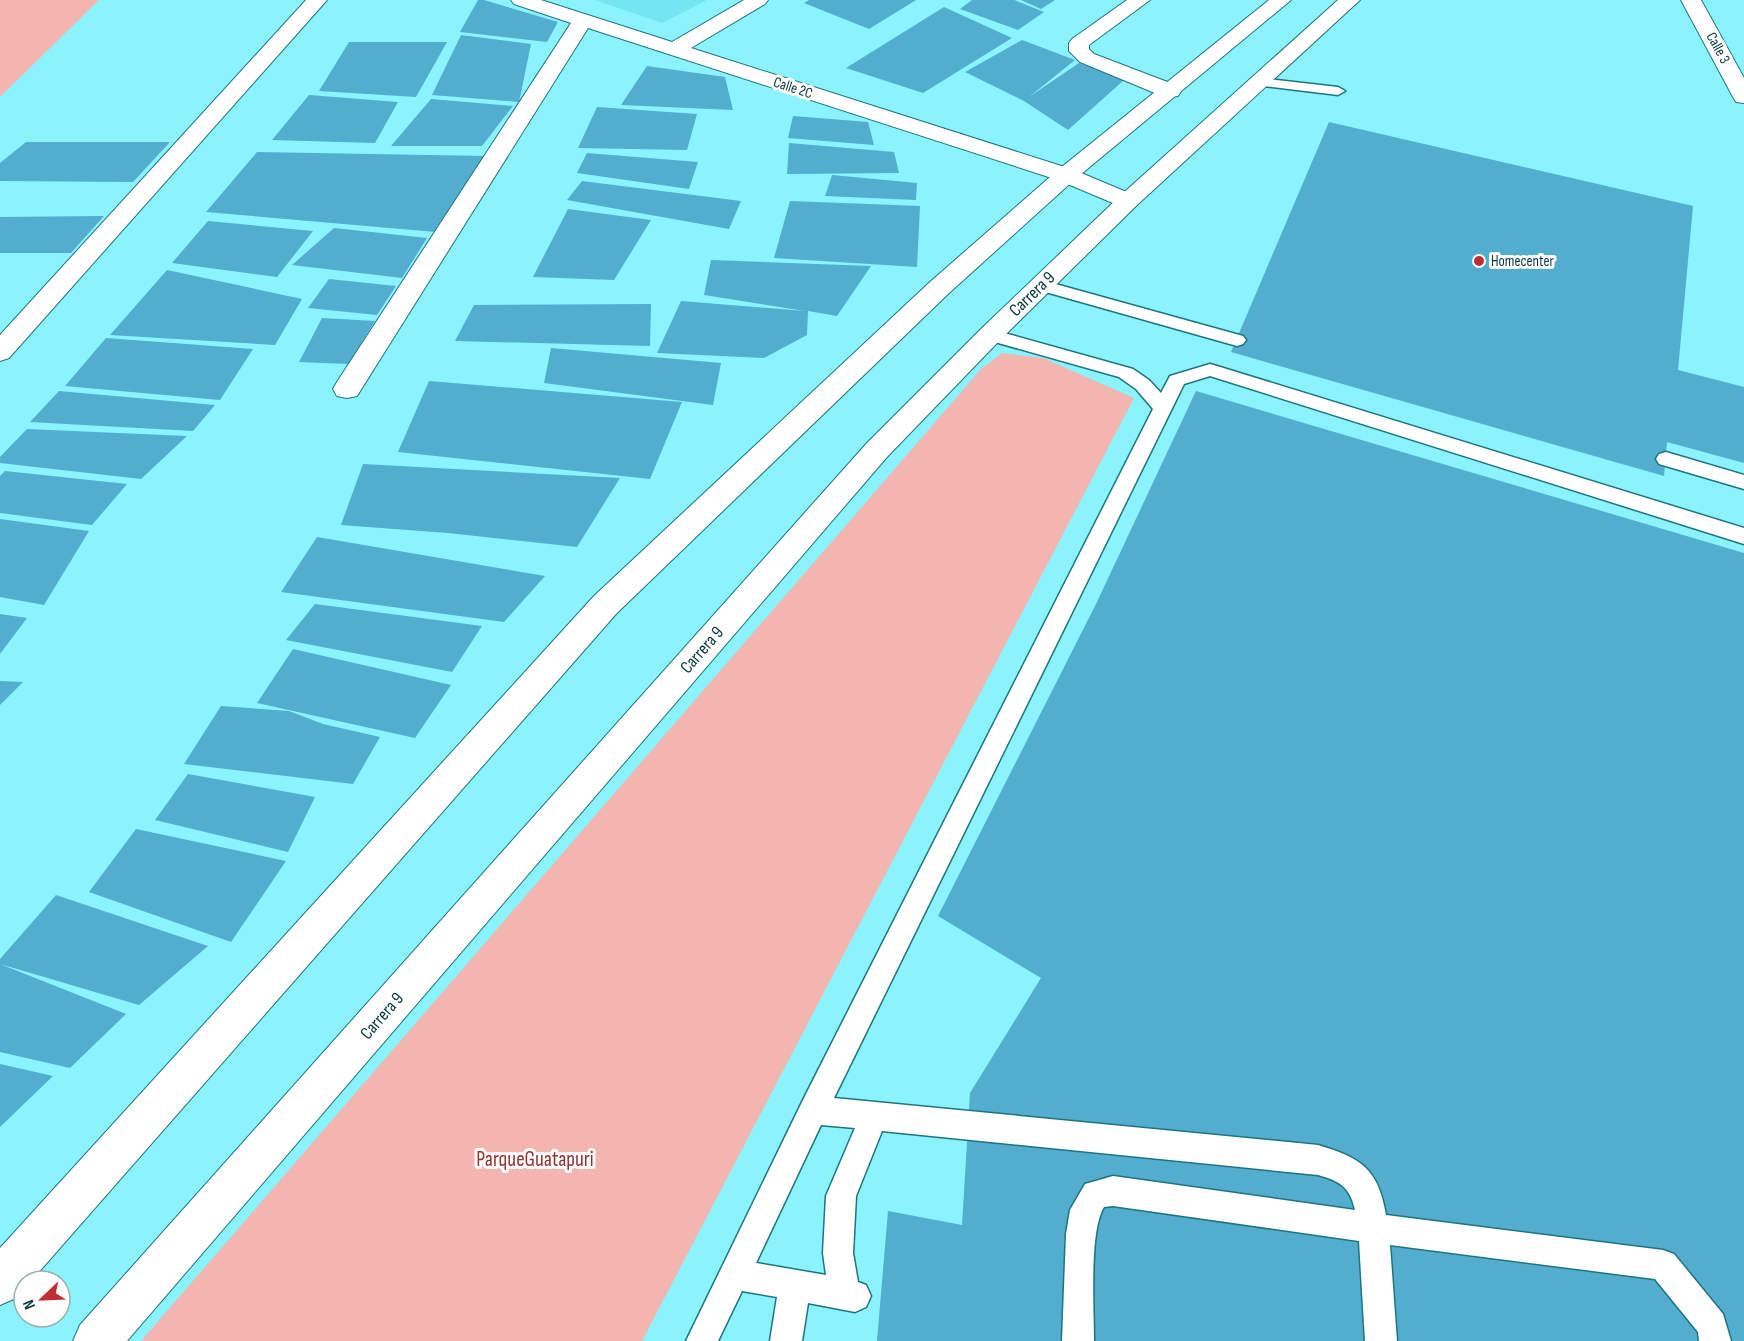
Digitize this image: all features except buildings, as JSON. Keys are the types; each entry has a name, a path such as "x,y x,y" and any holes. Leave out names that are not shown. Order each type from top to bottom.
{"main road":[{"path":"0,352 317,0"},
{"name":"Calle 2C","path":"521,0 1066,175 1128,201"},
{"path":"673,50 758,0"},
{"path":"1140,0 1079,43 1079,51 1088,58 1170,91"},
{"path":"0,1282 605,605 939,288 1066,175 1281,0"},
{"name":"Carrera 9","path":"96,1341 877,450 990,335 1128,201 1350,0"},
{"name":"Calle 3","path":"1691,0 1744,97"},
{"path":"347,389 583,20"}],"lane":[{"path":"1260,82 1338,91"},
{"path":"1041,285 1237,340"},
{"path":"990,335 1125,373 1140,381 1150,390 1163,409"},
{"path":"702,1341 813,1110 1177,380 1210,370 1744,536"},
{"path":"1666,459 1744,482"},
{"path":"813,1110 1318,1160 1343,1167 1364,1186 1373,1228 1381,1341"},
{"path":"734,1274 849,1295 838,1253 841,1196 874,1117"},
{"path":"1078,1341 1081,1234 1085,1210 1095,1194 1113,1191 1373,1228 1663,1265 1712,1325 1715,1341"},
{"path":"786,1341 795,1285"}],"shaded area":[{"path":"595,0 707,0 662,23"}],"green space":[{"path":"0,0 99,0 0,97"},
{"name":"ParqueGuatapuri","path":"1002,353 1043,358 1134,398 642,1341 141,1341 981,369"}],"place":[{"name":"Homecenter","path":"1479,261"}]}
